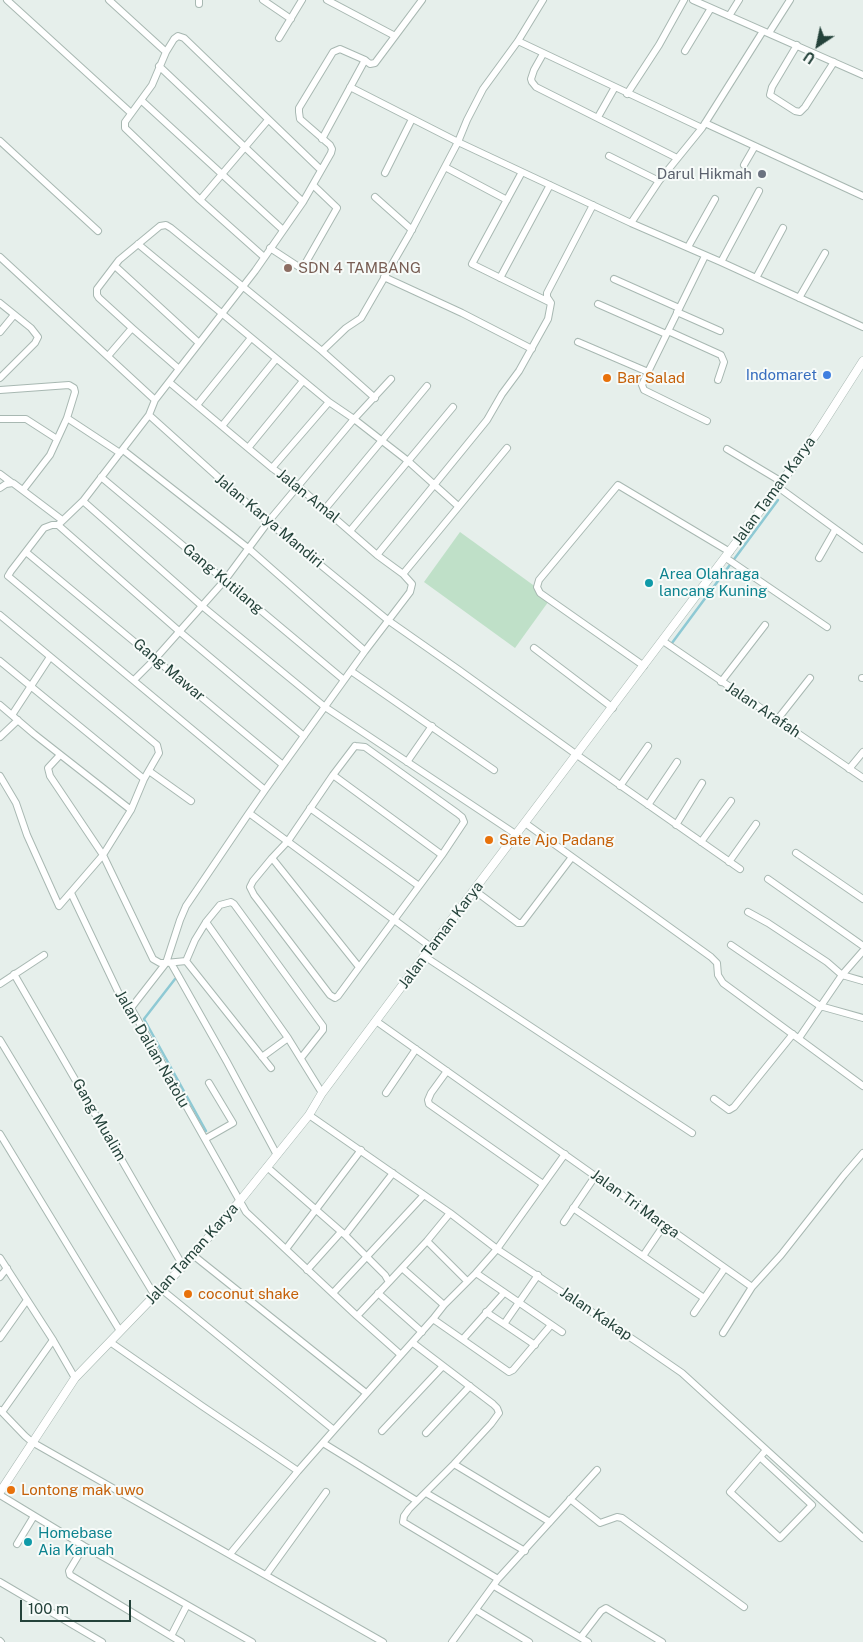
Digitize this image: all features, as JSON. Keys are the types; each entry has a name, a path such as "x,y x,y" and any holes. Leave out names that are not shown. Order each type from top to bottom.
{"street":[{"path":"7,0 131,113"},
{"path":"109,0 166,52"},
{"path":"279,38 302,0"},
{"path":"327,0 395,36"},
{"path":"263,788 10,579 9,573 46,526 60,523 83,501 122,452 149,415 155,400 242,287 303,202 332,149 330,145 300,119 299,108 335,50 343,50 370,64 375,63 422,0"},
{"path":"322,351 346,328 361,318 412,230 458,142 483,89 518,41 543,0"},
{"path":"627,94 659,45 684,0"},
{"path":"693,0 862,73"},
{"path":"728,16 739,0"},
{"path":"631,223 677,158 704,126 766,32 790,0"},
{"path":"266,1 291,19"},
{"path":"686,51 712,8"},
{"path":"264,257 126,131 125,122 152,85 159,66 174,39 178,36 184,38 321,170"},
{"path":"518,41 627,94 755,146 863,196"},
{"path":"797,45 772,87 770,95 795,111 800,112 805,107 834,62"},
{"path":"543,54 532,75 531,81 533,84 677,158"},
{"path":"322,139 365,60"},
{"path":"159,66 303,202"},
{"path":"350,87 458,142 863,328"},
{"path":"598,117 615,87"},
{"path":"142,101 283,230"},
{"path":"385,173 412,119"},
{"path":"200,200 268,120"},
{"path":"0,141 98,231"},
{"path":"744,165 755,146"},
{"path":"609,156 659,182"},
{"path":"445,167 507,200"},
{"path":"522,172 472,264 551,303"},
{"path":"270,248 299,267 305,264 337,208 313,184"},
{"path":"500,278 550,185"},
{"path":"721,262 759,191"},
{"path":"375,197 412,230"},
{"path":"688,247 715,199"},
{"path":"376,555 487,420 502,394 519,371 548,319 551,303 547,293 594,205"},
{"path":"179,369 97,295 97,289 100,284 115,266 160,226 168,226 322,351 375,398"},
{"path":"756,278 783,228"},
{"path":"138,244 329,402 408,461 458,506"},
{"path":"799,298 825,253"},
{"path":"705,256 642,385 644,390 707,421"},
{"path":"0,257 155,400"},
{"path":"115,266 199,343"},
{"path":"384,276 532,349"},
{"path":"614,279 720,331"},
{"path":"0,303 33,330 38,339 0,378"},
{"path":"598,304 721,355 724,362 718,380"},
{"path":"0,332 14,315"},
{"path":"108,356 132,328"},
{"path":"197,406 251,338"},
{"path":"578,342 648,372"},
{"path":"222,426 276,359"},
{"name":"Jalan Taman Karya","path":"0,1494 75,1378 193,1255 309,1116 322,1093 424,956 780,485 860,371 863,362"},
{"path":"134,680 156,659 225,580 268,522 354,419 375,398 391,378"},
{"path":"248,448 303,381"},
{"name":"Jalan Amal","path":"169,382 272,468 299,486 376,555 403,574"},
{"path":"0,390 72,386 75,392 68,418 47,459 23,490"},
{"path":"325,509 428,386"},
{"path":"272,468 329,402"},
{"path":"350,531 453,407"},
{"name":"Jalan Karya Mandiri","path":"149,415 268,522 389,621 740,869"},
{"path":"68,418 122,452 248,548 366,651"},
{"path":"0,420 26,420 57,439"},
{"path":"131,1008 168,963 186,906 249,813 263,788 283,765 411,590 411,582 403,574 507,448"},
{"path":"727,449 780,485 835,530 863,549"},
{"path":"0,474 23,490 180,632 304,736"},
{"name":"Gang Kutilang","path":"101,477 344,680"},
{"path":"0,488 12,483"},
{"path":"644,666 540,593 537,587 539,580 618,485 728,555 827,628"},
{"path":"83,501 202,606 325,707 517,834"},
{"path":"819,558 835,530"},
{"name":"Gang Mawar","path":"26,552 283,765"},
{"path":"0,615 155,743 158,748 158,753 144,779 131,810 104,855 60,906 27,835 16,802 0,776"},
{"path":"721,682 765,624"},
{"name":"Jalan Arafah","path":"663,641 863,778"},
{"path":"534,648 613,708"},
{"path":"0,737 15,718 30,686 50,657"},
{"path":"0,661 144,779"},
{"path":"351,670 494,770"},
{"path":"777,720 810,678"},
{"path":"0,705 131,810"},
{"path":"407,762 432,726"},
{"path":"361,746 457,813 462,817 463,823 442,855 335,998 331,996 251,890 253,881 288,842 310,808 354,748 361,746"},
{"path":"620,786 648,746"},
{"path":"849,769 863,752"},
{"path":"60,754 48,768 50,776 104,855 153,959 168,963 186,962"},
{"path":"648,805 677,762"},
{"path":"149,771 191,801"},
{"path":"333,775 442,855"},
{"path":"676,825 702,782"},
{"path":"701,842 731,801"},
{"path":"310,808 419,886"},
{"path":"249,813 431,947"},
{"path":"526,823 711,956 717,964 718,975 724,983 863,1086"},
{"path":"729,862 756,824"},
{"path":"796,853 863,899"},
{"path":"474,890 518,923 522,923 572,856"},
{"path":"272,858 359,967"},
{"path":"768,879 863,946"},
{"name":"Jalan Dalian Natolu","path":"71,893 121,998 131,1008 246,1212 401,1356"},
{"path":"186,962 195,940 206,922 220,905 227,902 234,904 322,1024 322,1030 301,1058"},
{"path":"748,912 775,928 842,975 863,981"},
{"path":"206,922 288,1038 322,1093"},
{"path":"731,945 820,1006 863,1018"},
{"path":"714,1099 728,1110 734,1107 796,1036 842,975 863,951"},
{"path":"0,984 44,955"},
{"path":"424,956 692,1133"},
{"path":"186,962 272,1068"},
{"path":"168,963 227,1062 277,1155"},
{"name":"Gang Mualim","path":"14,974 183,1266"},
{"name":"Jalan Tri Marga","path":"376,1021 752,1287"},
{"path":"262,1057 288,1038"},
{"path":"0,1040 155,1296"},
{"path":"386,1093 416,1049"},
{"path":"447,1072 431,1093 428,1100 429,1104 543,1184"},
{"path":"204,1139 233,1123 209,1083"},
{"name":"Jalan Kakap","path":"309,1116 450,1212 497,1249 682,1374 863,1538"},
{"path":"0,1134 120,1331"},
{"path":"286,1249 361,1150"},
{"path":"723,1332 752,1287 781,1255 863,1153"},
{"path":"230,1554 298,1471 366,1393 413,1343 444,1305 497,1249 564,1154"},
{"path":"267,1166 343,1234 385,1275 389,1282"},
{"path":"307,1270 343,1234 393,1173"},
{"path":"564,1222 596,1175"},
{"path":"333,1293 424,1195"},
{"path":"573,1208 704,1298"},
{"path":"357,1316 402,1268 450,1212"},
{"path":"643,1256 664,1225"},
{"path":"426,1241 467,1282"},
{"path":"193,1255 366,1393"},
{"path":"0,1258 75,1378"},
{"path":"0,1277 7,1268"},
{"path":"402,1268 444,1305"},
{"path":"694,1313 724,1268"},
{"path":"476,1273 562,1332"},
{"path":"504,1324 538,1275"},
{"path":"161,1289 334,1430"},
{"path":"378,1293 422,1332"},
{"path":"462,1339 504,1293"},
{"path":"0,1338 27,1300"},
{"path":"486,1312 535,1345"},
{"path":"433,1319 509,1372 513,1370 551,1325"},
{"path":"53,1340 1,1411 25,1436 32,1442 383,1642"},
{"path":"110,1342 298,1471"},
{"path":"413,1343 470,1386 497,1408 499,1413 454,1464 417,1501 403,1519 405,1524 498,1579"},
{"path":"382,1431 444,1366"},
{"path":"426,1433 470,1386"},
{"path":"323,1443 417,1501"},
{"path":"760,1457 812,1505 780,1538 730,1492 760,1457 766,1450"},
{"path":"454,1464 550,1522"},
{"path":"452,1642 498,1579 597,1470"},
{"path":"266,1576 326,1492"},
{"path":"426,1493 525,1551"},
{"path":"0,1494 84,1546 252,1642"},
{"path":"570,1499 600,1523 617,1517 622,1518 744,1608"},
{"path":"17,1544 34,1516"},
{"path":"84,1546 69,1571 71,1577 181,1642"},
{"path":"0,1582 102,1642"},
{"path":"494,1586 588,1642"},
{"path":"171,1636 187,1605"},
{"path":"581,1638 606,1608 662,1642"},
{"path":"476,1610 528,1642"}],"green space":[{"path":"460,532 551,598 515,648 424,582"}],"waterway":[{"path":"672,643 778,500"},
{"path":"175,979 144,1019 206,1131"}],"place":[{"name":"Darul Hikmah","path":"762,174"},
{"name":"SDN 4 TAMBANG","path":"288,268"},
{"name":"Indomaret","path":"827,375"},
{"name":"Bar Salad","path":"607,378"},
{"name":"Area Olahraga lancang Kuning","path":"649,583"},
{"name":"Sate Ajo Padang","path":"489,840"},
{"name":"coconut shake","path":"188,1294"},
{"name":"Lontong mak uwo","path":"11,1490"},
{"name":"Homebase Aia Karuah","path":"28,1542"}]}
